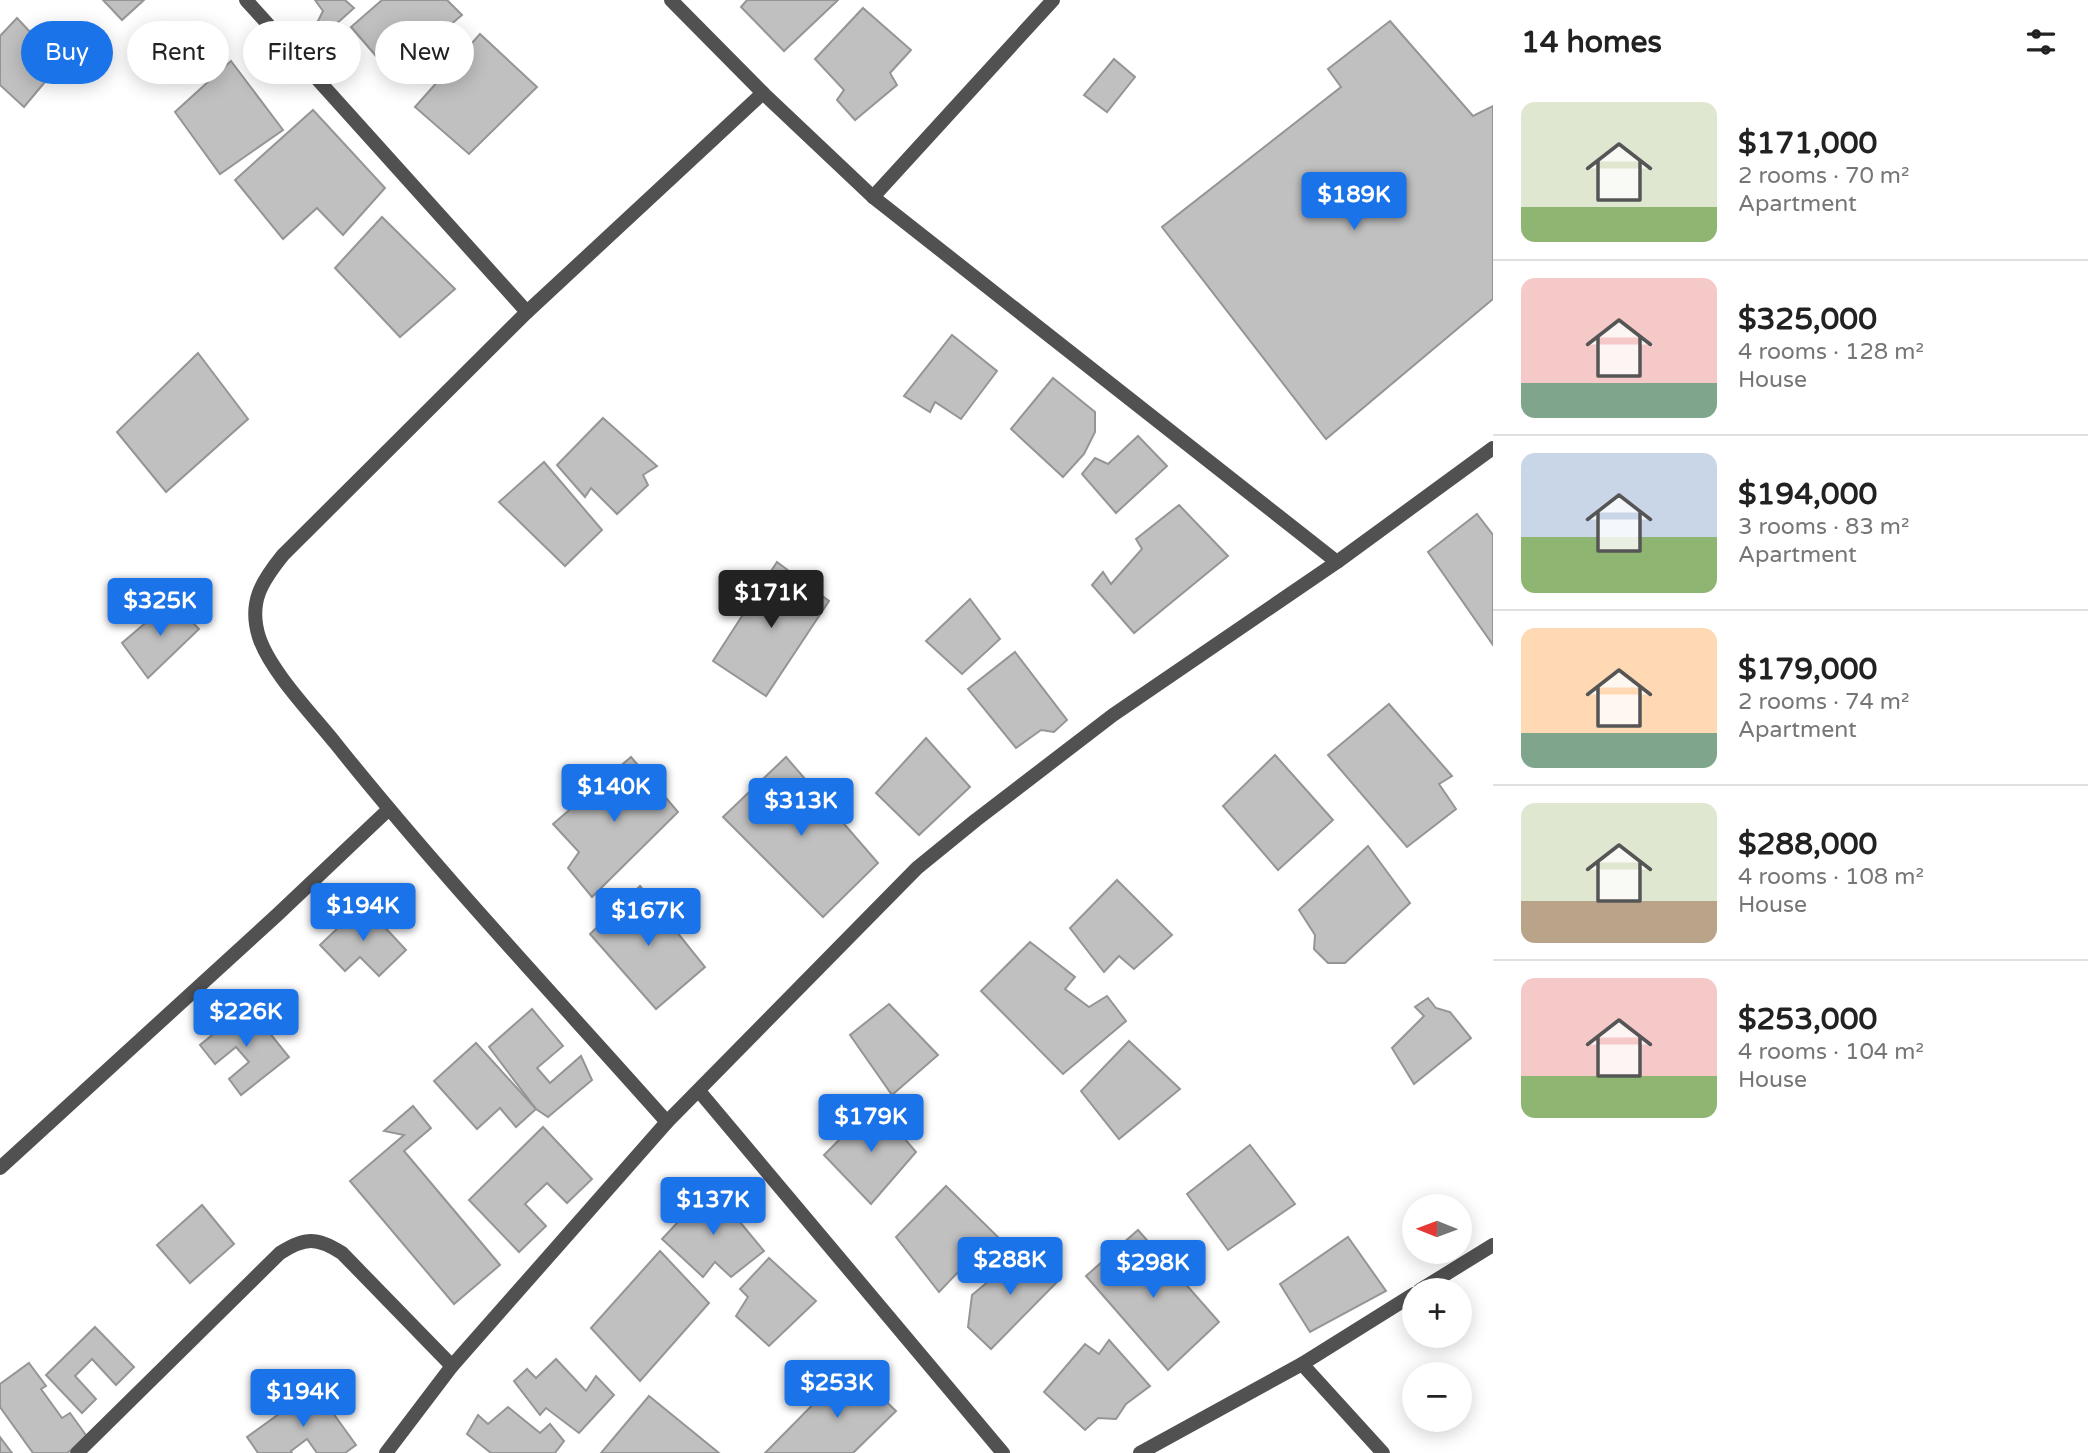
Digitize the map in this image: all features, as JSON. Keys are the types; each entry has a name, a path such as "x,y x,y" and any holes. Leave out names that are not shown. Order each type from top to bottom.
{"street":[{"path":"246,0 527,312"},
{"path":"671,0 763,93 873,197 1337,562"},
{"path":"873,197 1053,0"},
{"path":"667,1122 389,809 266,655 258,635 255,609 263,580 283,555 527,312 763,93"},
{"path":"386,1453 452,1366 667,1122 917,868 1113,715 1337,562 1493,448"},
{"path":"0,1168 389,809"},
{"path":"699,1091 1003,1453"},
{"path":"77,1453 280,1253 297,1242 313,1240 329,1244 342,1252 452,1366"},
{"path":"1439,1278 1493,1245"},
{"path":"1140,1453 1302,1364 1402,1302"},
{"path":"1302,1364 1383,1453"}],"building":[{"path":"103,0 144,0 122,20"},
{"path":"315,0 345,0 354,8 340,21 318,21 323,11"},
{"path":"382,0 447,0 462,15 455,21 375,21 375,55 361,39 361,21 358,21"},
{"path":"747,0 838,0 784,51 741,7"},
{"path":"863,8 911,50 890,73 897,85 855,120 837,100 844,90 815,59"},
{"path":"17,18 21,22 21,84 43,84 24,107 0,85 0,36"},
{"path":"1390,21 1473,116 1493,106 1493,299 1326,439 1162,227 1341,87 1328,69"},
{"path":"480,34 537,87 469,154 415,107 435,84 474,84 474,41"},
{"path":"1114,59 1135,77 1107,112 1084,95"},
{"path":"231,61 243,77 243,84 248,84 283,130 220,174 175,112 206,84 229,84"},
{"path":"313,110 385,188 343,235 317,208 283,239 235,180"},
{"path":"382,217 455,289 400,337 335,268"},
{"path":"952,335 997,371 961,419 935,402 930,412 904,396"},
{"path":"198,353 248,419 166,492 117,432"},
{"path":"1053,378 1095,412 1095,432 1084,454 1063,477 1011,429"},
{"path":"603,418 657,466 643,475 648,485 617,514 591,488 585,497 557,465"},
{"path":"1138,436 1167,466 1116,513 1082,474 1095,458 1108,464"},
{"path":"544,462 602,530 565,566 499,502"},
{"path":"1179,505 1228,556 1134,633 1092,585 1103,572 1111,584 1142,549 1136,539"},
{"path":"1477,514 1493,535 1493,645 1428,552"},
{"path":"777,562 829,601 766,696 713,661"},
{"path":"970,599 1000,639 962,674 926,641"},
{"path":"171,601 199,629 148,678 122,643"},
{"path":"1015,652 1067,720 1054,732 1041,730 1016,748 968,689"},
{"path":"1389,704 1452,776 1439,784 1456,809 1407,847 1328,755"},
{"path":"926,738 970,787 919,835 876,793"},
{"path":"1275,755 1333,820 1278,870 1223,806"},
{"path":"631,757 678,812 592,897 568,868 579,852 553,824"},
{"path":"786,757 878,863 823,917 723,817"},
{"path":"1368,846 1410,903 1345,963 1328,963 1314,949 1315,935 1299,910"},
{"path":"1117,880 1172,935 1134,969 1119,956 1104,972 1070,928"},
{"path":"640,886 705,967 656,1009 590,934"},
{"path":"363,904 406,950 379,976 360,957 345,971 320,945"},
{"path":"1030,942 1075,977 1065,989 1089,1007 1107,996 1126,1021 1063,1074 981,991"},
{"path":"1428,998 1436,1008 1450,1012 1471,1038 1414,1084 1392,1048 1424,1016 1415,1007"},
{"path":"889,1004 938,1055 892,1095 850,1035"},
{"path":"248,1006 289,1057 241,1095 229,1079 249,1062 236,1047 215,1064 200,1045"},
{"path":"532,1009 563,1046 537,1068 550,1083 581,1056 592,1080 548,1117 536,1109 489,1047"},
{"path":"1129,1041 1180,1089 1119,1139 1081,1091"},
{"path":"476,1043 536,1109 516,1127 500,1108 477,1129 434,1081"},
{"path":"875,1104 916,1152 871,1204 824,1155"},
{"path":"413,1106 431,1128 404,1151 500,1265 454,1304 350,1181 404,1135 384,1131"},
{"path":"543,1127 592,1179 567,1203 547,1183 525,1204 546,1226 519,1252 469,1200"},
{"path":"1250,1145 1295,1204 1228,1250 1187,1194"},
{"path":"946,1186 1001,1240 972,1276 961,1269 939,1292 896,1237"},
{"path":"711,1187 764,1251 731,1277 715,1262 703,1277 662,1239"},
{"path":"202,1205 234,1244 190,1283 157,1245"},
{"path":"1138,1230 1219,1322 1168,1370 1086,1276"},
{"path":"1348,1237 1386,1291 1310,1332 1280,1284"},
{"path":"1030,1247 1060,1279 991,1349 968,1327 972,1295"},
{"path":"660,1251 709,1303 640,1381 591,1328"},
{"path":"769,1258 816,1301 769,1346 736,1316 748,1297 740,1289"},
{"path":"95,1327 134,1367 116,1385 92,1359 75,1376 96,1399 82,1413 46,1375"},
{"path":"1109,1340 1150,1386 1126,1404 1116,1419 1098,1418 1085,1430 1044,1392 1085,1344 1099,1354"},
{"path":"556,1359 586,1391 596,1376 614,1395 579,1433 546,1408 540,1415 514,1381 527,1369 536,1378"},
{"path":"29,1363 46,1386 41,1389 62,1418 70,1413 88,1438 67,1453 33,1453 0,1407 0,1384"},
{"path":"850,1367 896,1411 853,1453 765,1453"},
{"path":"315,1388 356,1445 345,1453 317,1453 307,1439 291,1451 292,1453 258,1453 247,1437"},
{"path":"649,1396 719,1453 601,1453"},
{"path":"508,1407 540,1433 550,1424 564,1441 555,1453 491,1453 467,1434 478,1415 488,1424"},
{"path":"0,1437 12,1453 0,1453"}]}
